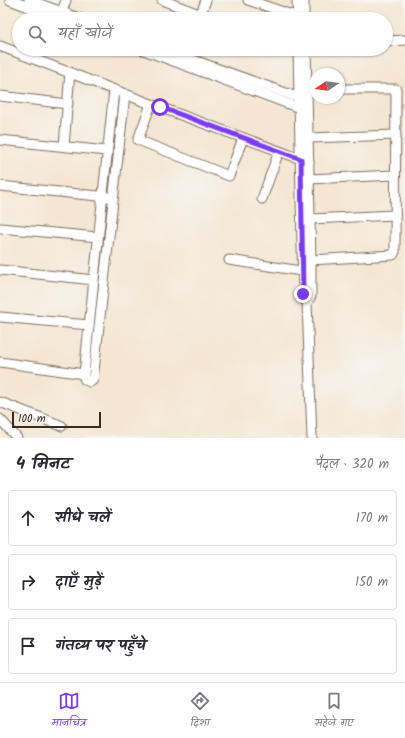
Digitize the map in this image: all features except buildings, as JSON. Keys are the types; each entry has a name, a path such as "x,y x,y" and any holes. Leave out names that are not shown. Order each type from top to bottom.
{"street":[{"path":"10,0 51,12"},
{"path":"29,0 55,12"},
{"path":"62,12 66,0"},
{"path":"162,0 188,12"},
{"path":"201,12 206,0"},
{"path":"248,0 283,12"},
{"path":"297,0 299,12"},
{"path":"301,12 304,0"},
{"path":"393,41 405,40"},
{"path":"0,46 12,50"},
{"path":"27,56 151,104 305,160"},
{"path":"160,56 304,110"},
{"path":"194,56 303,100"},
{"path":"299,56 304,110 309,138 305,160 310,178 311,260 307,272"},
{"path":"300,56 309,83"},
{"path":"64,146 70,72"},
{"path":"311,260 392,255 395,252 396,88 345,89"},
{"path":"114,90 84,374 85,380 90,382 93,380 112,197 125,94"},
{"path":"303,100 309,92"},
{"path":"0,96 68,104"},
{"path":"151,104 138,140 229,176 243,138"},
{"path":"304,110 307,272 311,296 307,302 312,438"},
{"path":"309,138 396,135"},
{"path":"0,140 107,150"},
{"path":"262,199 279,151"},
{"path":"310,178 395,172 405,169"},
{"path":"0,186 112,197"},
{"path":"311,219 395,216"},
{"path":"0,228 98,237"},
{"path":"229,260 307,272"},
{"path":"0,270 94,280"},
{"path":"0,317 89,325"},
{"path":"0,362 84,374"},
{"path":"0,402 62,426"},
{"path":"0,419 16,438"}],"route":[{"path":"160,107 301,159 303,294"}]}
